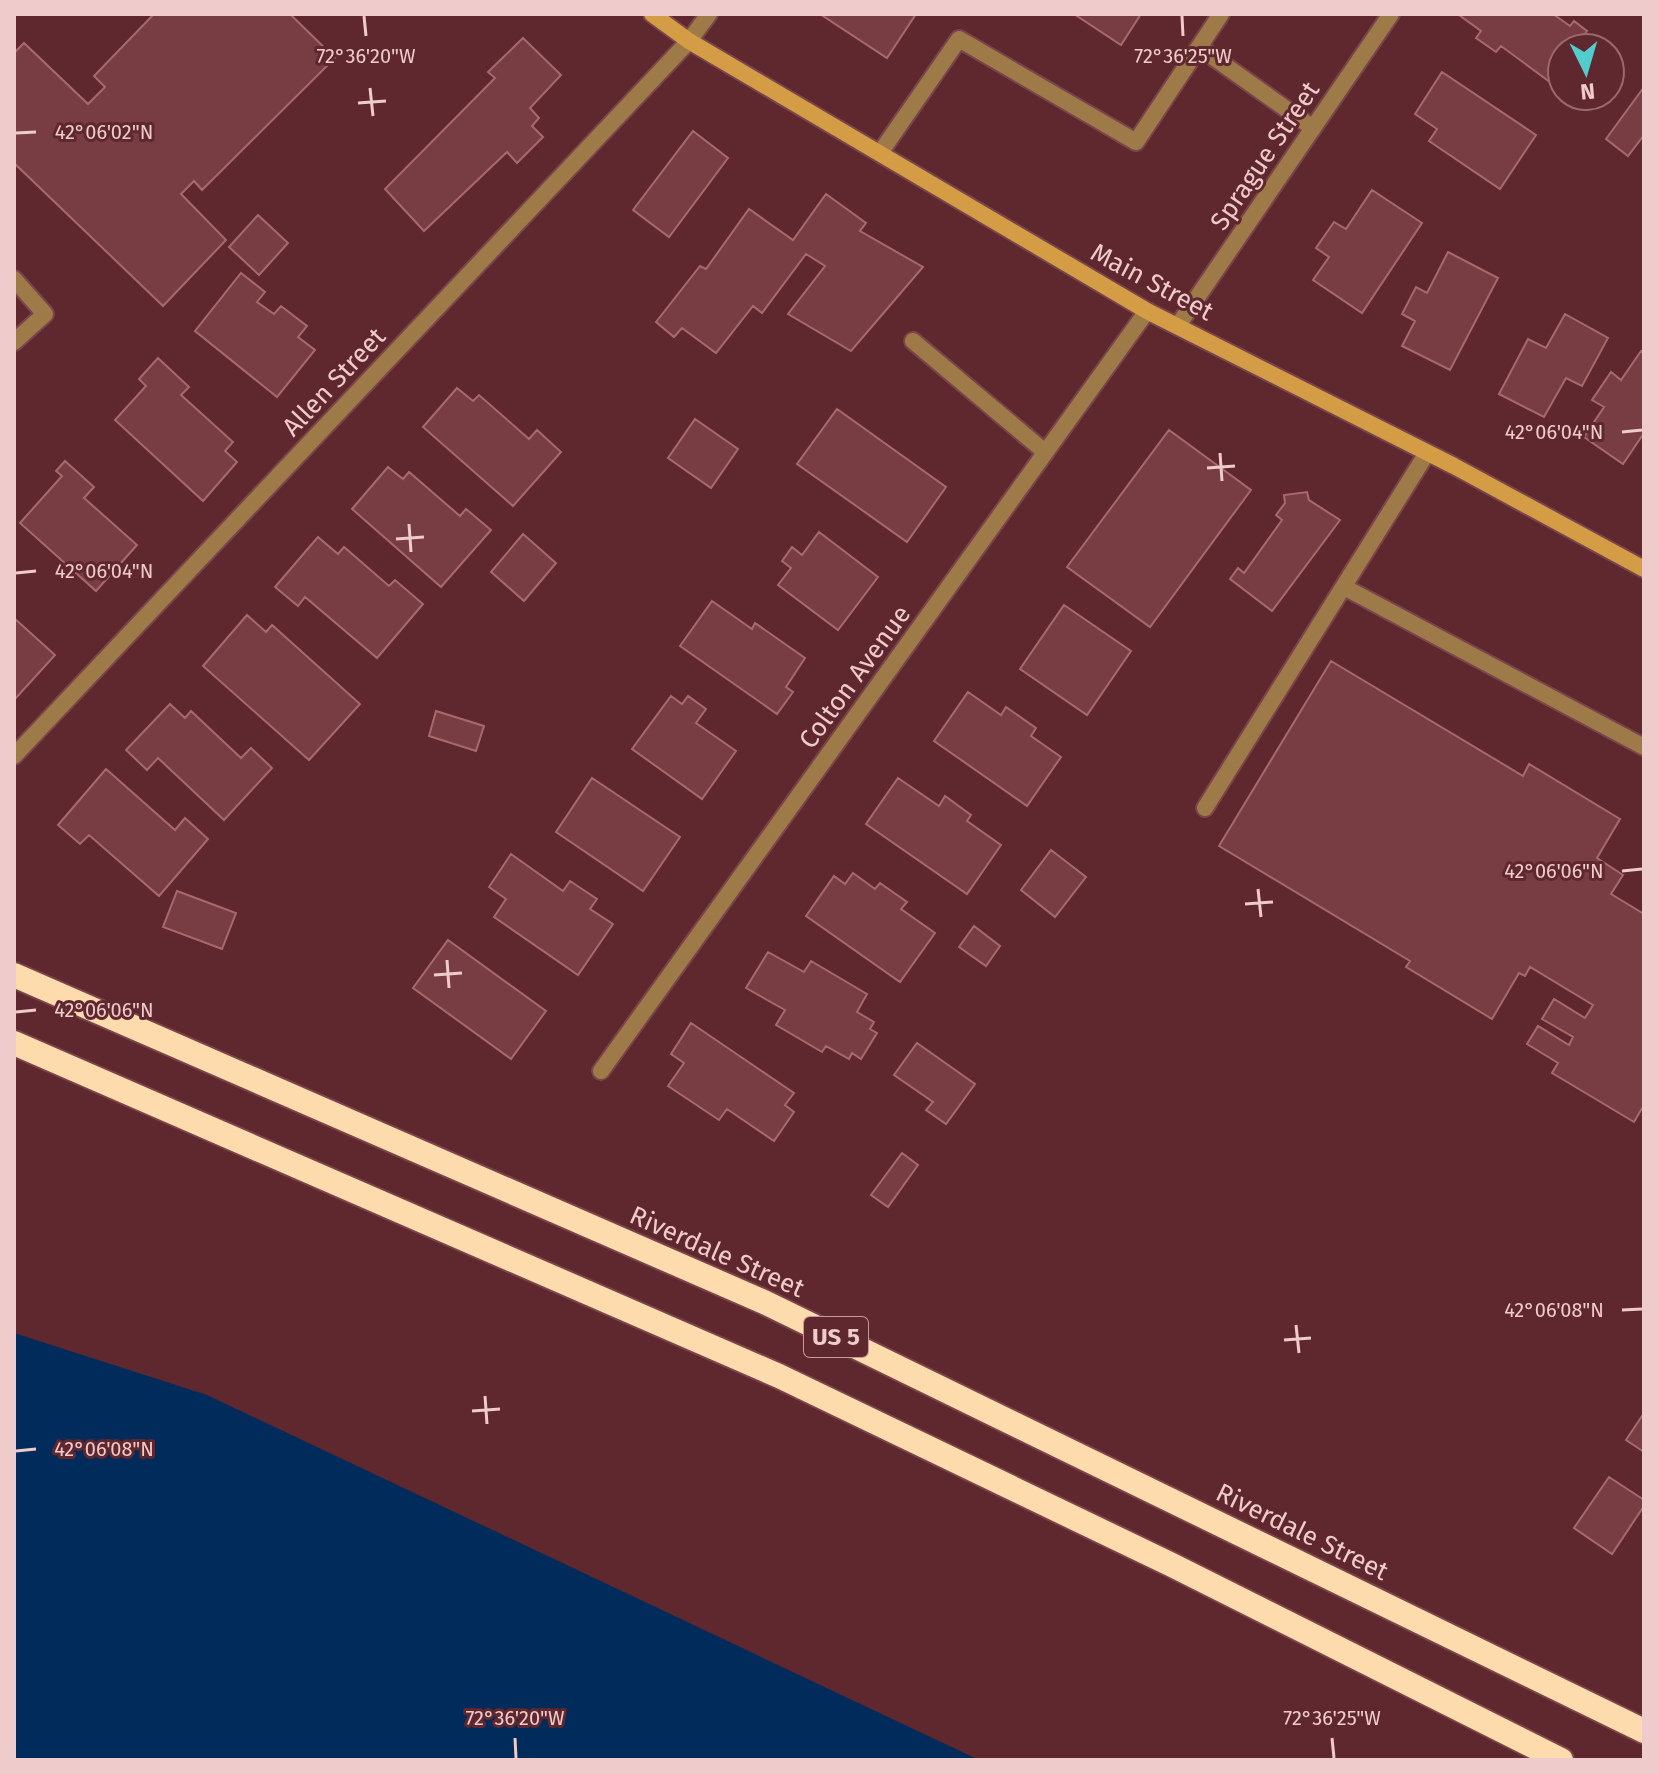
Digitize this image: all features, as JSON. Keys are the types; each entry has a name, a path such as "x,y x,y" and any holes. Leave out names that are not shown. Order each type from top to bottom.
{"highway":[{"name":"Riverdale Street","path":"14,975 764,1302 1644,1731"},
{"name":"US 5","path":"14,1043 779,1376 1172,1565 1561,1760"}],"street":[{"name":"Main Street","path":"652,14 689,41 1147,311 1179,324 1643,566"},
{"name":"Allen Street","path":"14,756 689,41 709,14"},
{"path":"880,153 959,39 1136,142 1221,14"},
{"name":"Sprague Street","path":"1179,324 1391,14"},
{"path":"1199,47 1313,128"},
{"path":"14,279 45,314 14,342"},
{"name":"Colton Avenue","path":"601,1071 1147,311"},
{"path":"913,341 1045,452"},
{"path":"1205,808 1427,453"},
{"path":"1344,587 1644,747"}],"water":[{"path":"14,1333 207,1395 979,1760 14,1760"}],"building":[{"path":"154,14 290,14 335,58 202,190 194,181 181,194 226,240 163,306 14,163 14,53 24,43 88,104 105,87 94,76"},
{"path":"820,14 916,14 887,58"},
{"path":"1074,14 1141,14 1121,45"},
{"path":"1553,14 1570,26 1574,21 1587,31 1546,32 1546,79 1501,46 1496,52 1476,38 1481,31 1459,15"},
{"path":"523,38 561,75 530,108 539,118 532,126 543,137 517,163 507,152 424,231 385,189 495,78 488,72"},
{"path":"1442,72 1536,135 1500,189 1429,141 1437,129 1415,114"},
{"path":"1644,87 1644,135 1628,156 1606,139"},
{"path":"693,131 728,158 669,237 633,210"},
{"path":"1372,190 1422,223 1362,313 1313,280 1329,257 1316,248 1334,222 1346,229"},
{"path":"826,194 866,223 860,231 923,267 851,351 788,314 825,266 806,254 762,313 753,306 716,353 682,328 674,337 656,322 700,266 706,269 749,209 793,240"},
{"path":"258,215 288,243 259,275 229,247"},
{"path":"1448,252 1498,278 1450,370 1402,346 1415,321 1402,314 1416,287 1427,293"},
{"path":"241,273 265,292 257,302 274,314 281,306 307,326 298,337 315,350 277,397 195,331"},
{"path":"1565,314 1608,338 1582,386 1566,378 1544,417 1499,394 1528,339 1546,348"},
{"path":"1641,351 1644,354 1644,433 1623,464 1584,437 1604,407 1592,400 1611,372 1621,380"},
{"path":"158,358 189,387 181,395 233,442 225,451 237,462 203,501 115,420 146,386 139,379"},
{"path":"457,388 473,401 479,395 529,439 537,430 561,452 513,506 423,427"},
{"path":"837,409 946,487 907,542 797,464"},
{"path":"695,419 738,449 711,488 668,458"},
{"path":"1169,430 1251,490 1150,627 1067,567"},
{"path":"65,461 94,487 84,498 137,545 96,591 20,523 62,476 56,471"},
{"path":"388,467 403,479 409,472 460,516 466,509 491,530 441,587 352,509"},
{"path":"1307,492 1309,500 1340,520 1272,611 1230,579 1238,568 1244,573 1282,520 1276,515 1285,503 1284,495"},
{"path":"819,532 878,577 838,630 778,585 791,568 782,561 792,547 802,555"},
{"path":"523,534 556,563 524,601 491,572"},
{"path":"318,537 338,554 344,547 389,586 395,580 423,604 377,658 305,597 298,606 275,587"},
{"path":"712,601 752,629 755,623 805,658 786,687 793,692 777,714 680,646"},
{"path":"1064,605 1131,651 1087,715 1020,669"},
{"path":"247,615 266,632 272,625 360,704 309,760 203,666"},
{"path":"14,618 55,655 15,699 14,698"},
{"path":"1331,661 1523,776 1529,764 1620,819 1597,858 1623,875 1611,894 1644,914 1644,1105 1634,1122 1552,1073 1558,1063 1527,1044 1538,1026 1569,1045 1573,1037 1542,1019 1554,999 1585,1018 1593,1005 1530,967 1525,976 1519,973 1492,1019 1406,967 1410,961 1219,846"},
{"path":"968,692 1001,715 1006,707 1036,728 1031,736 1061,757 1027,806 934,741"},
{"path":"671,696 682,704 688,696 706,709 696,723 736,751 702,799 632,749"},
{"path":"170,704 185,718 191,711 241,758 251,748 272,768 224,820 158,758 147,770 126,750"},
{"path":"436,711 484,726 476,751 429,736"},
{"path":"106,769 175,830 185,818 208,839 159,896 89,835 80,844 58,825"},
{"path":"592,778 680,837 643,891 556,832"},
{"path":"898,778 939,806 945,796 971,815 967,821 1001,845 967,894 866,824"},
{"path":"1051,850 1086,877 1055,917 1021,890"},
{"path":"511,854 563,891 570,881 597,899 590,909 613,924 578,975 494,917 506,899 489,887"},
{"path":"853,873 875,889 880,883 907,902 901,909 935,933 900,982 806,916 834,876 845,884"},
{"path":"177,891 236,913 222,949 163,927"},
{"path":"974,926 1000,946 986,966 959,947"},
{"path":"448,940 546,1011 511,1059 413,988"},
{"path":"768,952 804,972 811,961 867,994 857,1012 874,1022 870,1029 877,1033 861,1059 852,1053 849,1059 826,1046 822,1052 776,1025 785,1010 746,988"},
{"path":"691,1023 794,1093 785,1105 794,1112 774,1141 727,1109 719,1120 668,1086 684,1063 671,1054"},
{"path":"917,1043 975,1084 946,1124 926,1110 933,1102 894,1075"},
{"path":"902,1153 918,1165 888,1207 871,1195"},
{"path":"1644,1413 1644,1452 1626,1440"},
{"path":"1609,1477 1644,1500 1644,1506 1612,1554 1574,1528"}]}
